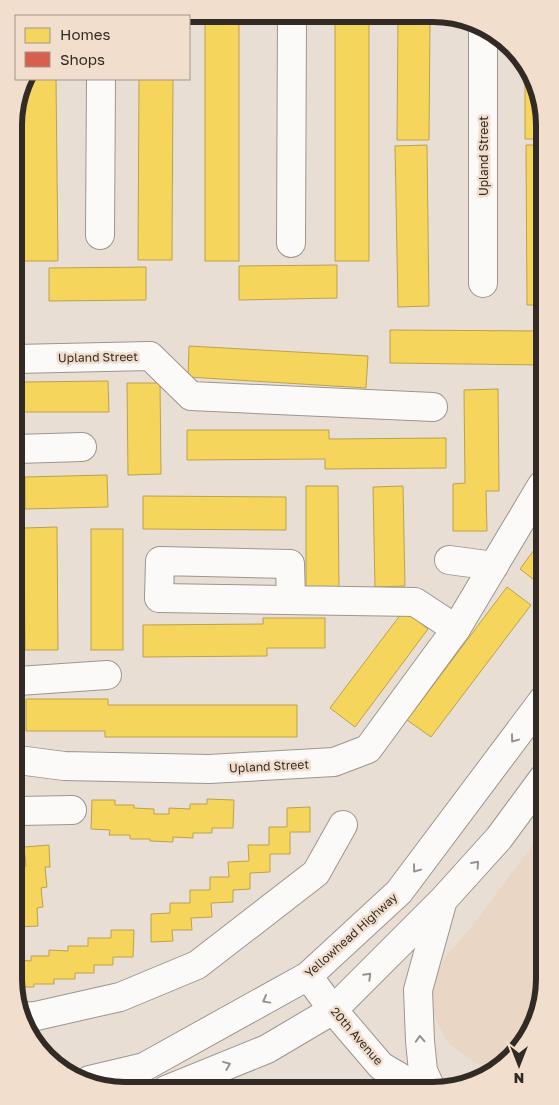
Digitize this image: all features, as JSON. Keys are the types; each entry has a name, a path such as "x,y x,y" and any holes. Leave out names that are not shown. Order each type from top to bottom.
{"main road":[{"path":"291,244 292,22"},
{"name":"Upland Street","path":"483,35 483,283"},
{"path":"100,235 101,80"},
{"name":"Upland Street","path":"23,359 150,356 191,396 434,407"},
{"path":"23,449 82,447"},
{"name":"Upland Street","path":"22,761 64,766 209,769 334,762 368,749 456,629 536,495"},
{"path":"449,560 494,566"},
{"path":"291,600 415,602 456,629"},
{"path":"22,681 107,675"},
{"name":"Yellowhead Highway","path":"96,1078 144,1067 308,976 399,892 536,709"},
{"path":"186,1082 267,1049 333,1010 443,900 499,838 536,788"},
{"path":"22,812 72,810"},
{"path":"29,1016 120,997 197,965 316,873 343,825"},
{"path":"428,1082 423,1071 418,990 443,900"},
{"name":"20th Avenue","path":"308,976 333,1010 381,1066 408,1082"}],"shaded area":[{"path":"536,841 535,1000 529,1019 516,1040 494,1040 494,1063 491,1065 477,1064 449,1044 437,1023 431,1004 433,982 444,959 468,931"}],"building: Homes":[{"path":"205,22 239,22 239,261 205,261"},
{"path":"335,22 369,22 369,261 335,261"},
{"path":"398,22 430,22 429,140 397,140"},
{"path":"525,78 535,105 536,139 525,139"},
{"path":"33,80 56,80 58,261 24,261 24,105"},
{"path":"139,80 173,80 172,260 138,260"},
{"path":"427,145 429,306 398,307 395,146"},
{"path":"526,145 536,145 536,305 527,305"},
{"path":"337,265 337,298 239,300 239,266"},
{"path":"146,267 146,300 49,301 49,268"},
{"path":"390,330 536,331 536,365 390,363"},
{"path":"189,346 368,356 366,388 188,377"},
{"path":"108,381 109,412 24,412 24,382"},
{"path":"127,383 160,383 161,474 128,475"},
{"path":"498,389 499,491 486,491 487,531 453,531 453,484 465,483 464,390"},
{"path":"187,430 329,430 329,439 446,438 446,468 325,469 325,459 187,460"},
{"path":"107,475 108,507 25,509 25,477"},
{"path":"306,486 338,486 339,589 306,589"},
{"path":"403,486 405,586 375,587 373,487"},
{"path":"143,496 286,497 286,530 143,529"},
{"path":"57,527 58,650 25,650 24,528"},
{"path":"91,529 123,529 123,650 91,650"},
{"path":"536,547 536,581 520,569"},
{"path":"507,587 531,605 431,737 407,720"},
{"path":"404,610 428,629 355,727 330,708"},
{"path":"263,618 325,618 325,648 267,648 267,656 143,657 143,625 263,624"},
{"path":"26,699 108,699 108,705 297,705 297,737 105,737 105,731 26,731"},
{"path":"207,799 234,800 233,828 212,828 212,833 193,833 193,838 173,837 173,842 130,839 130,835 109,835 110,830 91,829 92,800 115,800 115,805 134,805 134,808 154,809 154,814 169,814 169,808 190,809 190,804 207,804"},
{"path":"310,807 310,832 290,832 290,854 270,854 270,872 250,873 250,889 233,890 233,902 211,903 212,917 191,918 192,930 172,930 173,941 151,942 151,914 170,913 170,903 190,903 190,890 210,890 210,877 229,877 228,862 249,861 248,845 269,845 269,827 287,827 287,808"},
{"path":"49,845 50,867 45,867 47,887 41,888 43,907 37,908 38,926 22,927 22,866 26,866 24,847"},
{"path":"111,930 134,930 133,957 113,957 113,965 94,965 94,973 75,973 75,979 54,979 54,984 34,984 34,987 23,987 22,960 31,961 31,956 49,956 49,950 68,951 68,946 88,946 88,938 111,938"}]}
